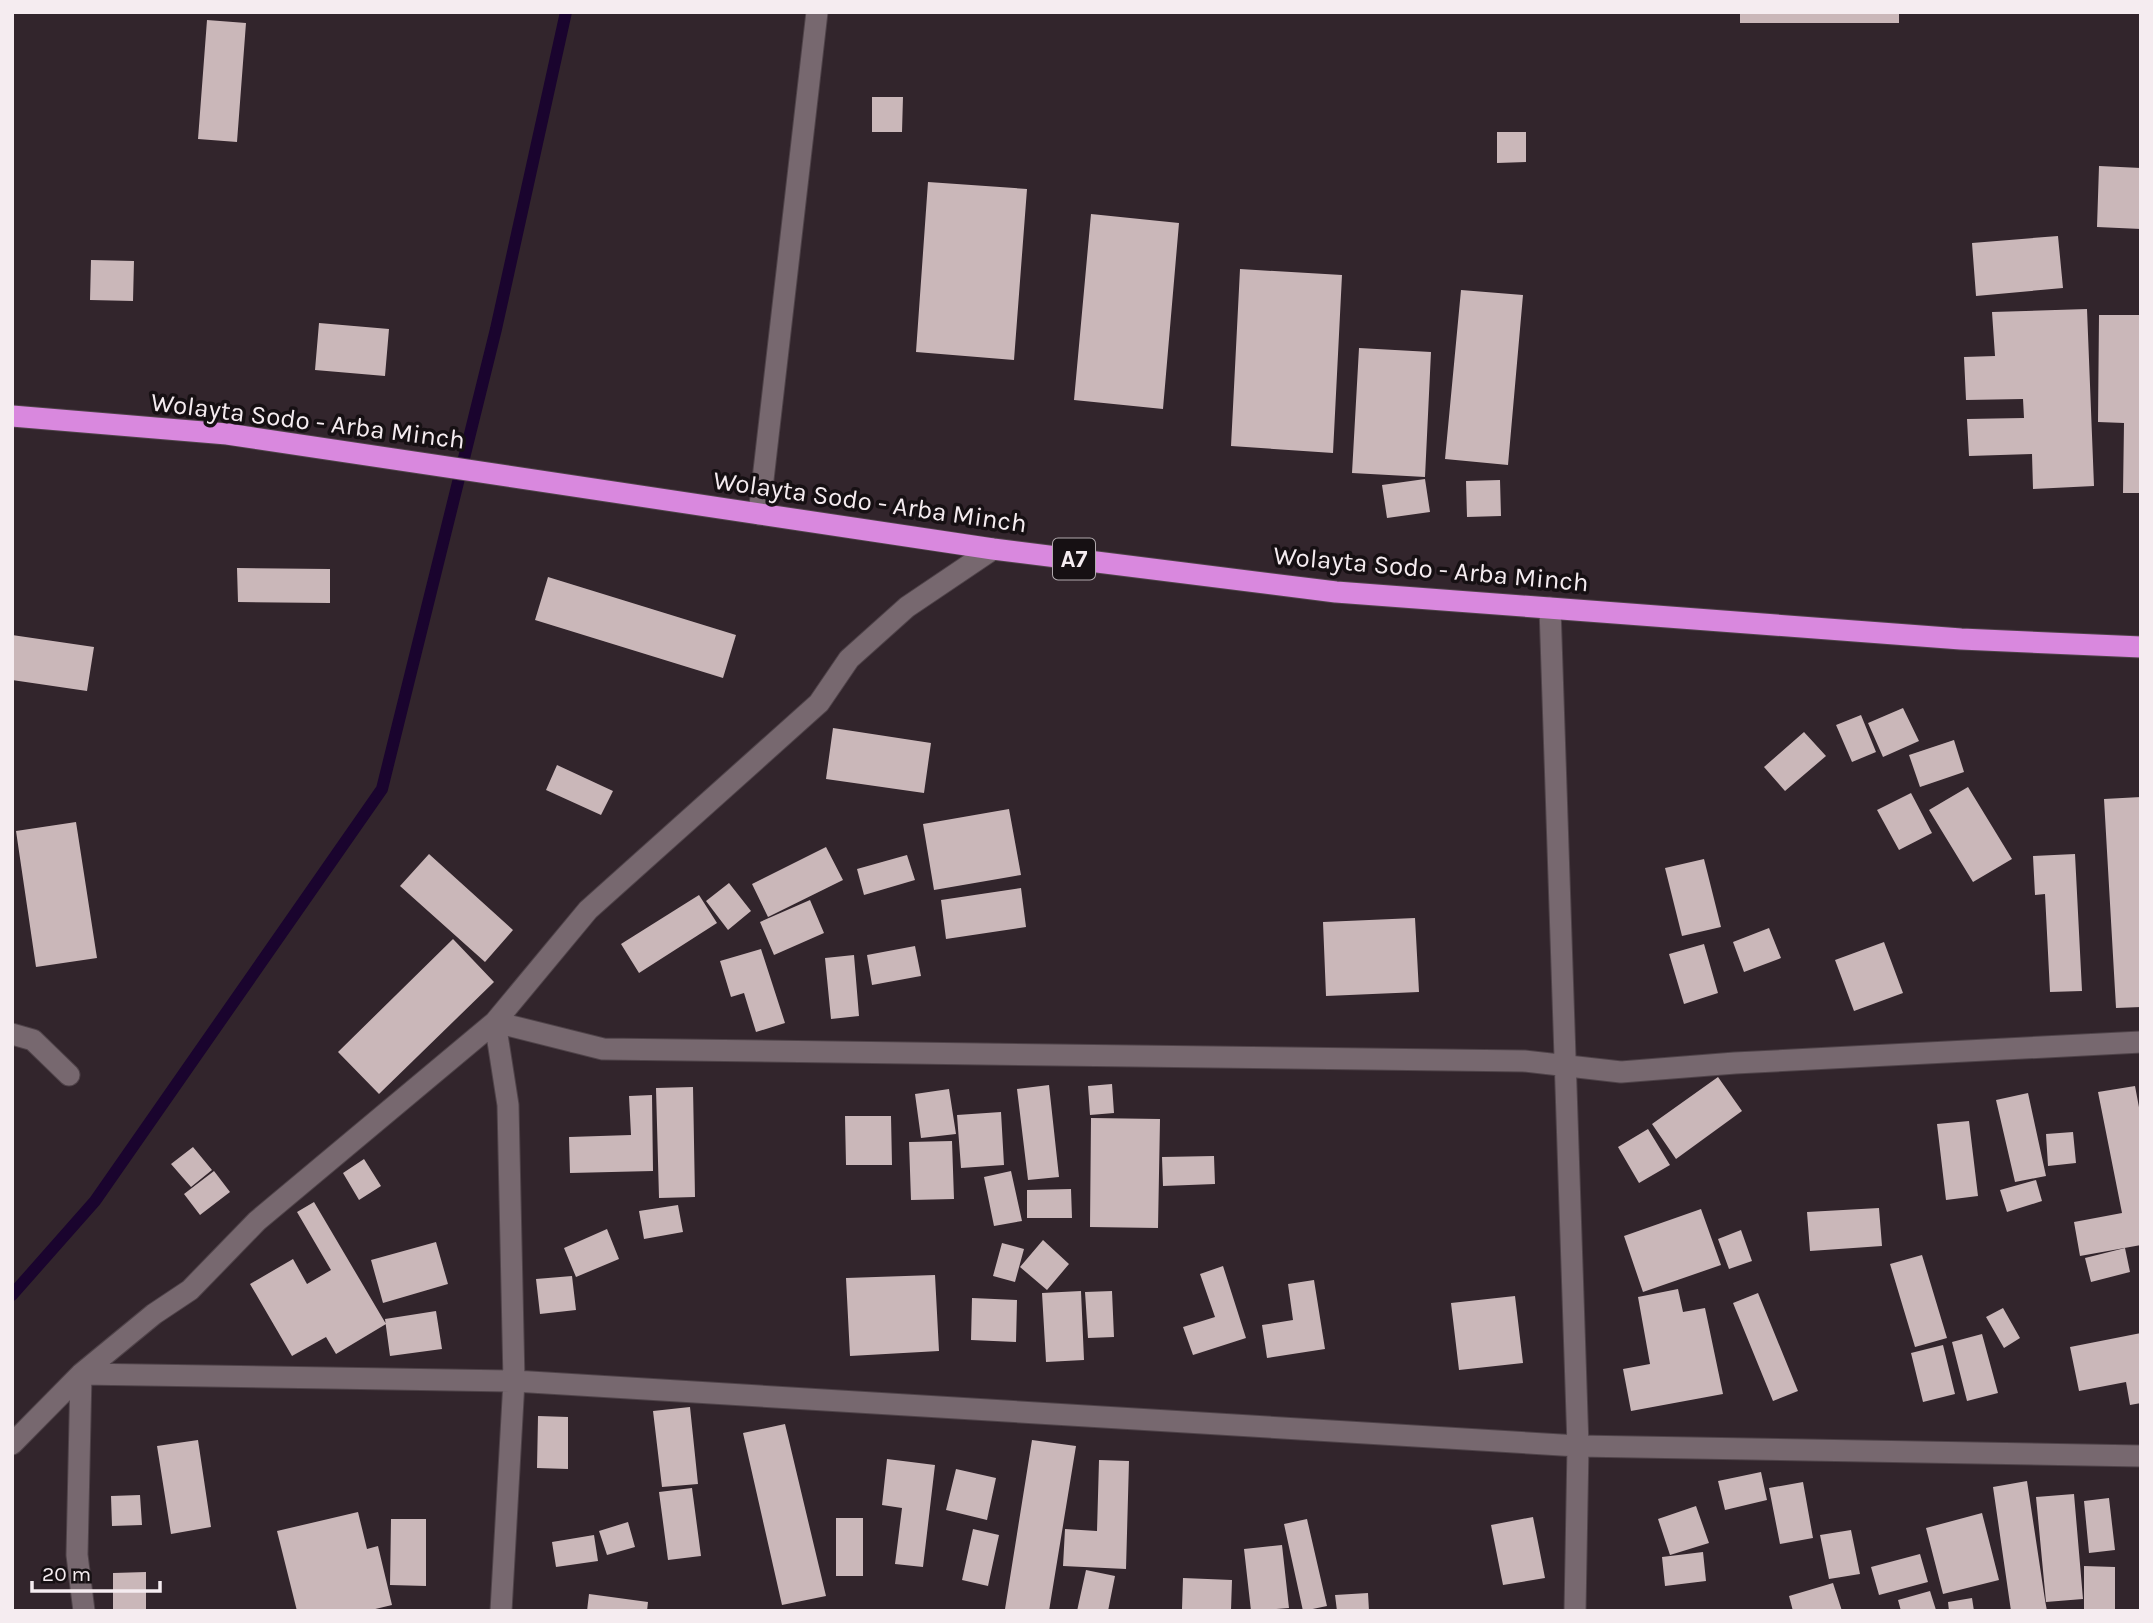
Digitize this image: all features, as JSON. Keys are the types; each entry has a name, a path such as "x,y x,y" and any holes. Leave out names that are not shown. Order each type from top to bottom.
{"highway":[{"name":"Wolayta Sodo - Arba Minch","path":"12,416 227,434 993,549 1336,592 1961,639 2141,647"}],"street":[{"path":"759,514 817,12"},
{"path":"12,1444 81,1374 145,1321 190,1290 257,1221 495,1022 588,910 819,703 849,659 907,607 993,549"},
{"path":"1550,608 1578,1446 1575,1611"},
{"path":"495,1022 603,1049 1524,1061 1621,1072 1735,1063 2141,1042"},
{"path":"495,1022 508,1105 514,1381 501,1611"},
{"path":"12,1034 33,1040 69,1075"},
{"path":"81,1374 514,1381 1578,1446 2141,1457"},
{"path":"81,1374 77,1555 84,1611"}],"building":[{"path":"1740,12 1899,12 1899,23 1740,23"},
{"path":"207,20 246,23 237,142 198,139"},
{"path":"872,97 903,97 902,132 872,132"},
{"path":"1497,132 1526,132 1526,162 1497,163"},
{"path":"2099,166 2141,168 2141,229 2097,227"},
{"path":"928,182 1027,189 1014,360 916,352"},
{"path":"1091,214 1179,223 1163,409 1074,400"},
{"path":"2058,236 2063,288 1976,296 1972,243"},
{"path":"91,260 134,261 133,301 90,300"},
{"path":"1240,269 1342,275 1333,453 1231,446"},
{"path":"1461,290 1523,295 1508,465 1445,459"},
{"path":"2087,309 2094,486 2033,489 2032,454 1969,456 1967,419 2024,418 2023,399 1966,400 1964,357 1995,356 1992,312"},
{"path":"2099,315 2141,315 2141,493 2123,493 2124,423 2098,422"},
{"path":"319,323 389,329 385,376 315,370"},
{"path":"1359,348 1431,352 1425,477 1352,473"},
{"path":"1425,479 1430,512 1387,518 1382,485"},
{"path":"1500,480 1501,516 1467,517 1466,481"},
{"path":"237,568 330,569 330,603 238,602"},
{"path":"548,577 736,635 723,678 535,620"},
{"path":"12,635 94,647 87,691 12,680"},
{"path":"1903,708 1919,741 1883,757 1868,723"},
{"path":"1861,715 1876,752 1852,762 1836,725"},
{"path":"833,728 931,743 924,793 826,779"},
{"path":"1804,732 1826,756 1785,791 1764,767"},
{"path":"1954,740 1964,772 1920,787 1909,755"},
{"path":"557,765 613,791 601,815 546,790"},
{"path":"1968,787 2012,859 1973,882 1929,810"},
{"path":"1911,793 1932,833 1899,850 1877,810"},
{"path":"2141,797 2141,1007 2116,1008 2104,799"},
{"path":"1009,809 1021,875 934,890 923,824"},
{"path":"76,822 97,958 36,967 16,831"},
{"path":"826,847 843,880 768,917 752,884"},
{"path":"429,854 513,930 485,962 400,886"},
{"path":"2075,854 2082,991 2050,992 2045,894 2035,895 2033,856"},
{"path":"907,855 915,880 864,895 857,869"},
{"path":"1704,859 1721,927 1682,936 1665,868"},
{"path":"729,883 751,911 728,930 706,901"},
{"path":"1021,888 1026,927 946,939 941,900"},
{"path":"699,895 717,923 639,973 621,944"},
{"path":"810,900 824,933 774,955 760,922"},
{"path":"1415,918 1419,992 1326,996 1323,922"},
{"path":"1769,928 1781,958 1744,972 1733,942"},
{"path":"453,939 494,982 379,1094 338,1052"},
{"path":"1884,942 1903,993 1854,1011 1835,960"},
{"path":"1704,944 1718,993 1684,1004 1669,954"},
{"path":"915,946 921,976 872,985 867,955"},
{"path":"761,949 785,1023 756,1032 744,993 731,997 720,961"},
{"path":"854,955 859,1016 831,1019 825,958"},
{"path":"1718,1077 1742,1111 1676,1159 1652,1124"},
{"path":"1112,1084 1114,1113 1090,1115 1088,1086"},
{"path":"1049,1085 1059,1177 1028,1180 1017,1089"},
{"path":"2135,1086 2141,1118 2141,1245 2080,1256 2074,1222 2122,1213 2098,1092"},
{"path":"693,1087 695,1197 659,1198 656,1088"},
{"path":"949,1089 956,1134 921,1138 915,1094"},
{"path":"2028,1093 2046,1176 2015,1182 1996,1100"},
{"path":"652,1095 653,1171 570,1173 569,1137 631,1135 629,1096"},
{"path":"1001,1112 1004,1165 961,1168 957,1115"},
{"path":"845,1116 891,1116 892,1165 846,1165"},
{"path":"1091,1118 1160,1119 1158,1228 1090,1227"},
{"path":"1969,1121 1978,1196 1946,1200 1937,1124"},
{"path":"1648,1129 1670,1165 1639,1183 1618,1147"},
{"path":"2073,1132 2076,1163 2048,1166 2046,1134"},
{"path":"952,1141 954,1199 911,1200 909,1142"},
{"path":"193,1147 212,1170 191,1187 171,1164"},
{"path":"1214,1156 1215,1184 1163,1186 1162,1157"},
{"path":"364,1159 381,1186 359,1200 343,1173"},
{"path":"214,1171 230,1192 200,1215 184,1194"},
{"path":"1011,1171 1022,1221 994,1226 984,1177"},
{"path":"2036,1180 2042,1201 2007,1212 2000,1190"},
{"path":"1071,1189 1072,1218 1027,1218 1027,1190"},
{"path":"314,1202 386,1324 336,1354 326,1337 292,1356 250,1284 293,1259 307,1284 331,1270 297,1212"},
{"path":"678,1205 683,1232 644,1239 639,1211"},
{"path":"1879,1208 1882,1246 1810,1251 1807,1212"},
{"path":"1701,1209 1721,1265 1643,1292 1624,1236"},
{"path":"607,1229 619,1259 576,1277 564,1248"},
{"path":"1741,1230 1752,1261 1729,1269 1718,1239"},
{"path":"1043,1240 1069,1264 1047,1290 1020,1267"},
{"path":"436,1242 448,1284 383,1303 371,1260"},
{"path":"1002,1243 1024,1249 1015,1282 993,1276"},
{"path":"2125,1248 2130,1272 2091,1282 2085,1258"},
{"path":"1922,1255 1947,1338 1915,1347 1890,1264"},
{"path":"1223,1266 1246,1338 1193,1355 1183,1327 1215,1317 1200,1274"},
{"path":"935,1275 939,1351 850,1356 846,1278"},
{"path":"572,1276 576,1310 540,1314 536,1279"},
{"path":"1314,1280 1325,1349 1267,1358 1262,1325 1293,1320 1288,1284"},
{"path":"1678,1289 1683,1312 1705,1308 1723,1394 1631,1411 1623,1369 1650,1364 1638,1297"},
{"path":"1081,1291 1084,1360 1046,1362 1042,1293"},
{"path":"1112,1291 1114,1337 1088,1338 1085,1292"},
{"path":"1758,1293 1798,1391 1773,1401 1733,1303"},
{"path":"1515,1296 1523,1363 1459,1370 1451,1303"},
{"path":"972,1298 1017,1300 1016,1342 971,1340"},
{"path":"2003,1308 2020,1338 2004,1348 1986,1317"},
{"path":"436,1311 442,1349 390,1356 385,1319"},
{"path":"2141,1333 2141,1403 2130,1405 2126,1382 2079,1391 2070,1347"},
{"path":"1982,1334 1998,1393 1967,1401 1952,1342"},
{"path":"1943,1345 1955,1394 1923,1402 1911,1353"},
{"path":"690,1407 698,1484 662,1487 653,1411"},
{"path":"538,1416 568,1417 568,1469 537,1468"},
{"path":"785,1424 826,1596 782,1605 743,1433"},
{"path":"198,1440 211,1527 171,1534 157,1446"},
{"path":"1032,1440 1076,1446 1049,1611 1013,1611 1005,1609"},
{"path":"887,1459 935,1465 923,1567 895,1564 902,1508 882,1505"},
{"path":"1099,1460 1129,1461 1126,1569 1063,1566 1065,1529 1097,1531"},
{"path":"956,1469 996,1478 987,1520 946,1510"},
{"path":"1761,1472 1767,1500 1725,1510 1718,1481"},
{"path":"2027,1481 2047,1611 2011,1611 1993,1487"},
{"path":"1803,1482 1813,1538 1780,1544 1769,1488"},
{"path":"692,1488 701,1556 668,1560 659,1492"},
{"path":"2074,1494 2083,1599 2046,1602 2036,1497"},
{"path":"140,1495 142,1525 112,1526 111,1496"},
{"path":"2109,1498 2115,1550 2089,1553 2084,1501"},
{"path":"1696,1506 1709,1543 1670,1555 1658,1519"},
{"path":"358,1512 367,1549 378,1546 392,1605 367,1611 297,1611 277,1531"},
{"path":"1982,1513 1999,1580 1943,1594 1926,1528"},
{"path":"1533,1517 1545,1578 1503,1585 1491,1525"},
{"path":"836,1518 863,1518 863,1576 836,1576"},
{"path":"391,1519 426,1519 426,1586 390,1585"},
{"path":"1307,1519 1327,1606 1303,1611 1284,1524"},
{"path":"628,1522 635,1547 607,1555 599,1531"},
{"path":"973,1529 999,1535 988,1586 962,1580"},
{"path":"1851,1530 1860,1574 1829,1579 1820,1535"},
{"path":"594,1535 598,1561 556,1567 552,1542"},
{"path":"1282,1545 1289,1608 1251,1611 1244,1549"},
{"path":"1703,1552 1706,1581 1665,1586 1662,1557"},
{"path":"1920,1554 1928,1582 1879,1595 1871,1567"},
{"path":"2084,1566 2115,1567 2115,1611 2084,1611"},
{"path":"1086,1570 1115,1576 1108,1611 1077,1611"},
{"path":"146,1572 146,1611 113,1611 113,1573"},
{"path":"1183,1578 1232,1580 1231,1610 1182,1609"},
{"path":"1833,1583 1842,1611 1793,1611 1789,1596"},
{"path":"1930,1591 1936,1610 1901,1611 1898,1600"},
{"path":"1368,1593 1369,1611 1337,1611 1335,1595"},
{"path":"589,1594 648,1602 647,1611 587,1611"},
{"path":"1972,1598 1974,1611 1949,1611 1948,1602"}],"waterway":[{"path":"12,1295 95,1201 382,789 496,329 566,12"}]}
